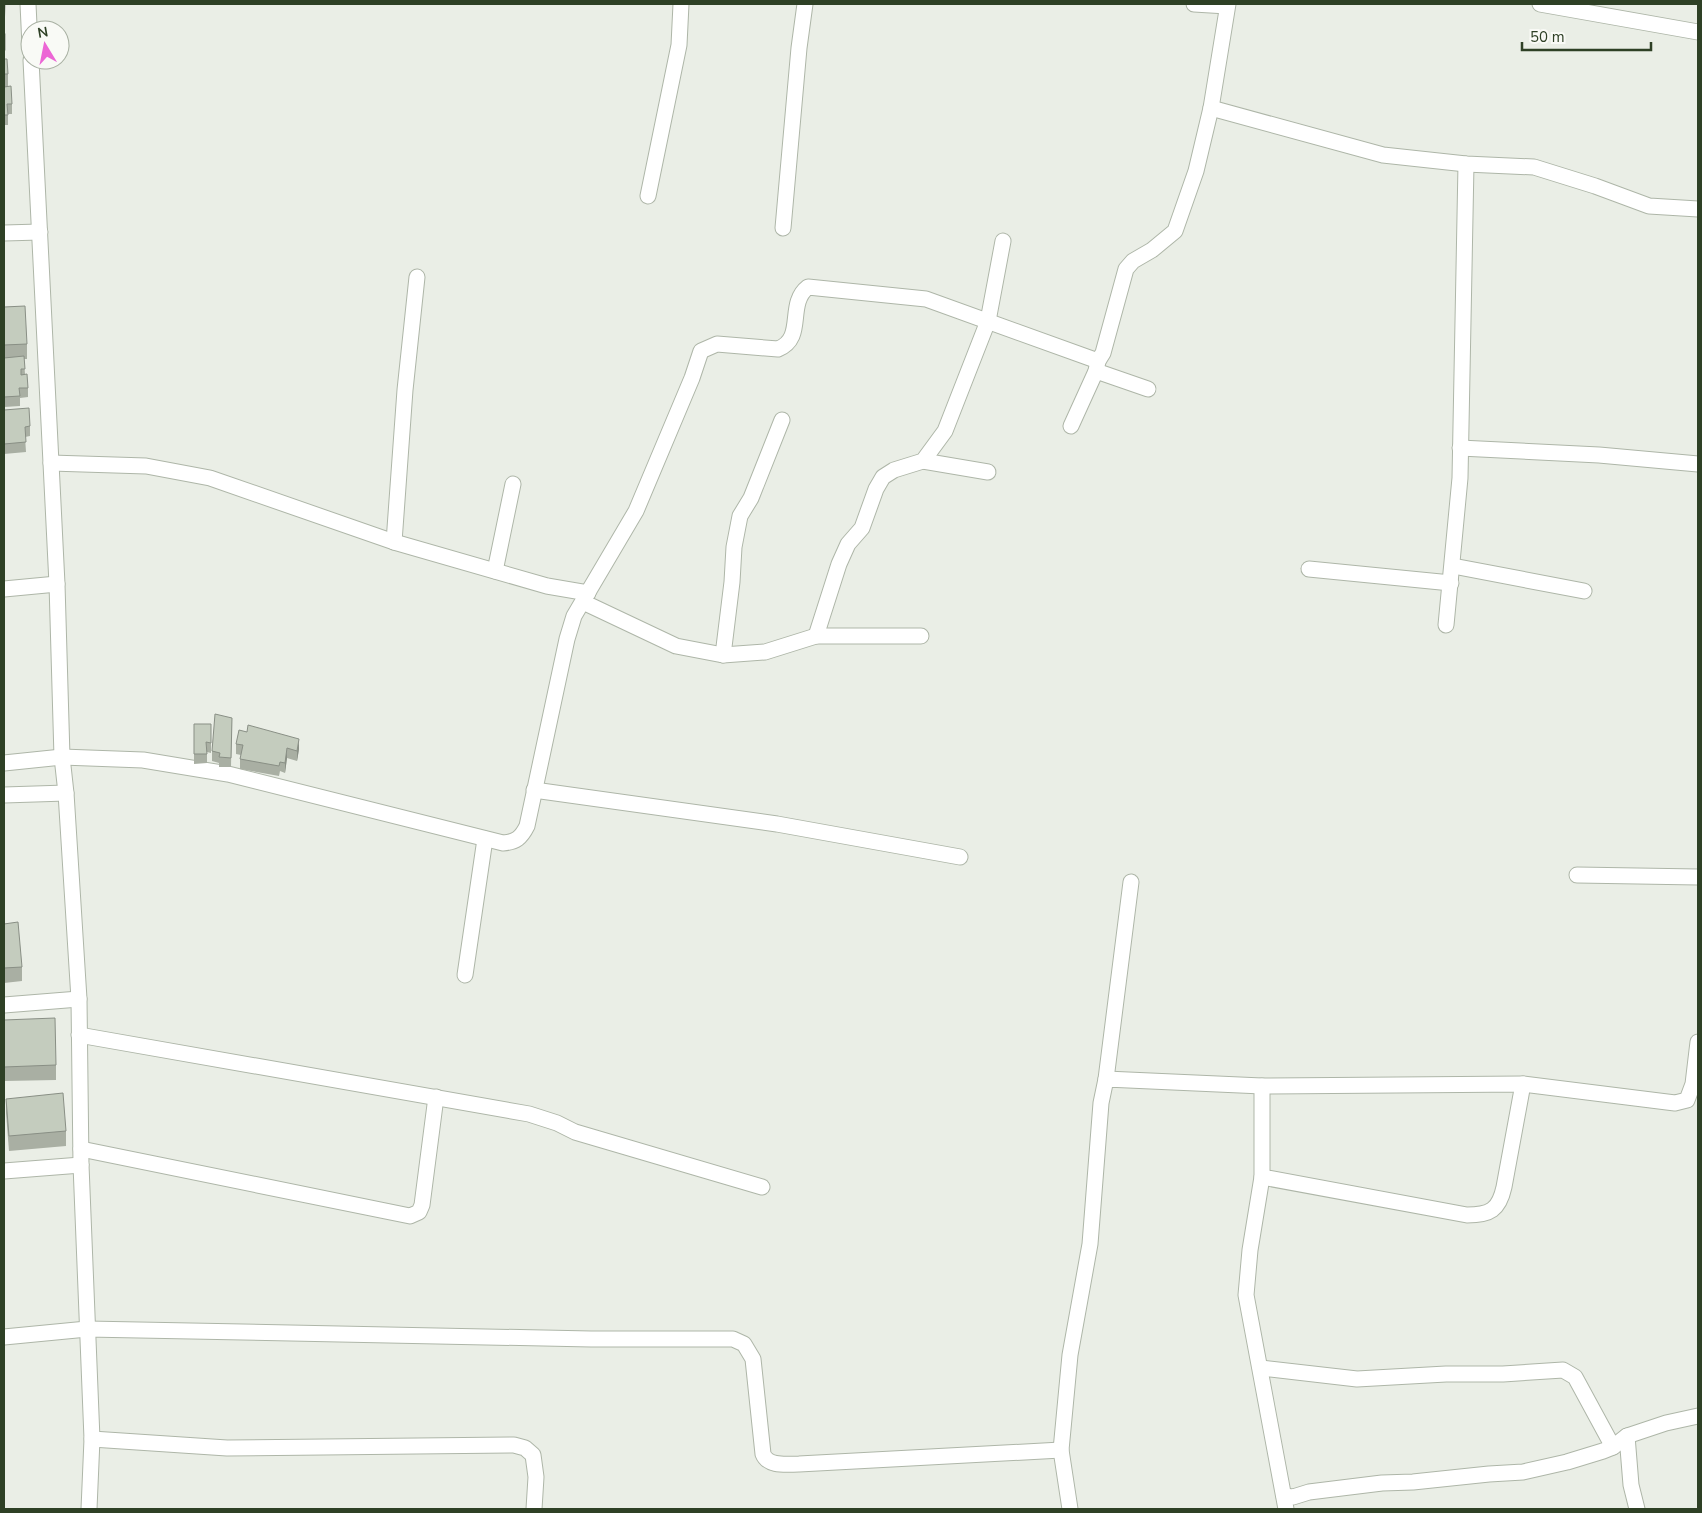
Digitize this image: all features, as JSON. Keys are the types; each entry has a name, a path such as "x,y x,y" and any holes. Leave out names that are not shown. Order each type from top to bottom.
{"street":[{"path":"28,4 29,20"},
{"path":"648,196 679,45 681,4"},
{"path":"783,228 799,48 805,4"},
{"path":"1072,426 1104,353 1126,269 1132,261 1152,250 1175,230 1196,171 1211,108 1228,5 1194,4"},
{"path":"1540,4 1698,32"},
{"path":"32,70 57,584 62,758 66,792 79,999 81,1165 92,1439 88,1509"},
{"path":"1211,108 1383,155 1466,164 1534,167 1596,186 1649,206 1698,209"},
{"path":"1446,625 1460,478 1466,164"},
{"path":"4,233 40,232"},
{"path":"923,461 945,431 988,321 1002,241"},
{"path":"394,542 404,390 417,277"},
{"path":"4,762 62,758 143,760 228,774 485,839 503,843 513,842 521,837 527,826 567,639 574,616 636,511 692,378 701,351 717,344 778,349 785,346 792,339 799,298 808,287 926,300 988,321 1148,389"},
{"path":"723,655 732,582 734,547 740,516 751,498 782,420"},
{"path":"1460,448 1600,455 1698,464"},
{"path":"816,636 839,564 848,544 862,528 876,489 883,477 894,470 923,461 988,472"},
{"path":"51,463 146,466 210,478 394,542 586,598 676,646 723,655 765,652 816,636 922,636"},
{"path":"495,571 514,484"},
{"path":"1453,566 1584,591"},
{"path":"1309,569 1451,583"},
{"path":"4,589 57,584"},
{"path":"534,790 777,824 960,857"},
{"path":"4,795 66,792"},
{"path":"464,975 485,839"},
{"path":"1577,875 1698,876"},
{"path":"1070,1509 1061,1450 1070,1354 1090,1244 1101,1103 1106,1080 1131,882"},
{"path":"4,1005 79,999"},
{"path":"79,1036 529,1114 557,1123 576,1132 762,1187"},
{"path":"1106,1080 1262,1086 1523,1084 1675,1103 1687,1100 1693,1084 1698,1042"},
{"path":"1262,1177 1480,1215 1494,1210 1501,1199 1523,1084"},
{"path":"1262,1086 1262,1177 1250,1250 1246,1295 1285,1503 1293,1497 1309,1492 1382,1483 1523,1472 1567,1462 1613,1447 1627,1436 1666,1423 1698,1416"},
{"path":"81,1149 410,1216 419,1212 422,1204 436,1097"},
{"path":"4,1171 81,1165"},
{"path":"4,1336 87,1330 592,1339 733,1339 744,1344 753,1359 763,1454 765,1460 769,1463 799,1464 1061,1450"},
{"path":"1260,1368 1356,1379 1563,1370 1576,1377 1613,1447"},
{"path":"1627,1436 1631,1485 1637,1509"},
{"path":"92,1439 227,1448 514,1446 525,1448 533,1455 536,1477 534,1509"}],"building":[{"path":"5,34 5,50 4,50"},
{"path":"4,59 7,59 8,74 4,74"},
{"path":"11,86 12,104 7,104 8,115 4,115 4,87"},
{"path":"25,306 27,344 4,345 4,307"},
{"path":"24,356 25,369 21,369 21,375 27,374 28,388 19,388 20,396 4,397 4,358"},
{"path":"29,408 30,426 25,427 26,442 4,444 4,410"},
{"path":"215,714 232,718 231,758 219,757 220,753 212,751"},
{"path":"194,724 211,724 211,743 206,742 207,754 194,754"},
{"path":"248,725 299,739 297,751 287,748 285,763 280,762 279,766 240,759 243,745 236,744 239,730 247,732"},
{"path":"18,922 22,967 4,968 4,924"},
{"path":"55,1018 56,1065 4,1067 4,1020"},
{"path":"63,1093 66,1131 9,1136 6,1099"}]}
